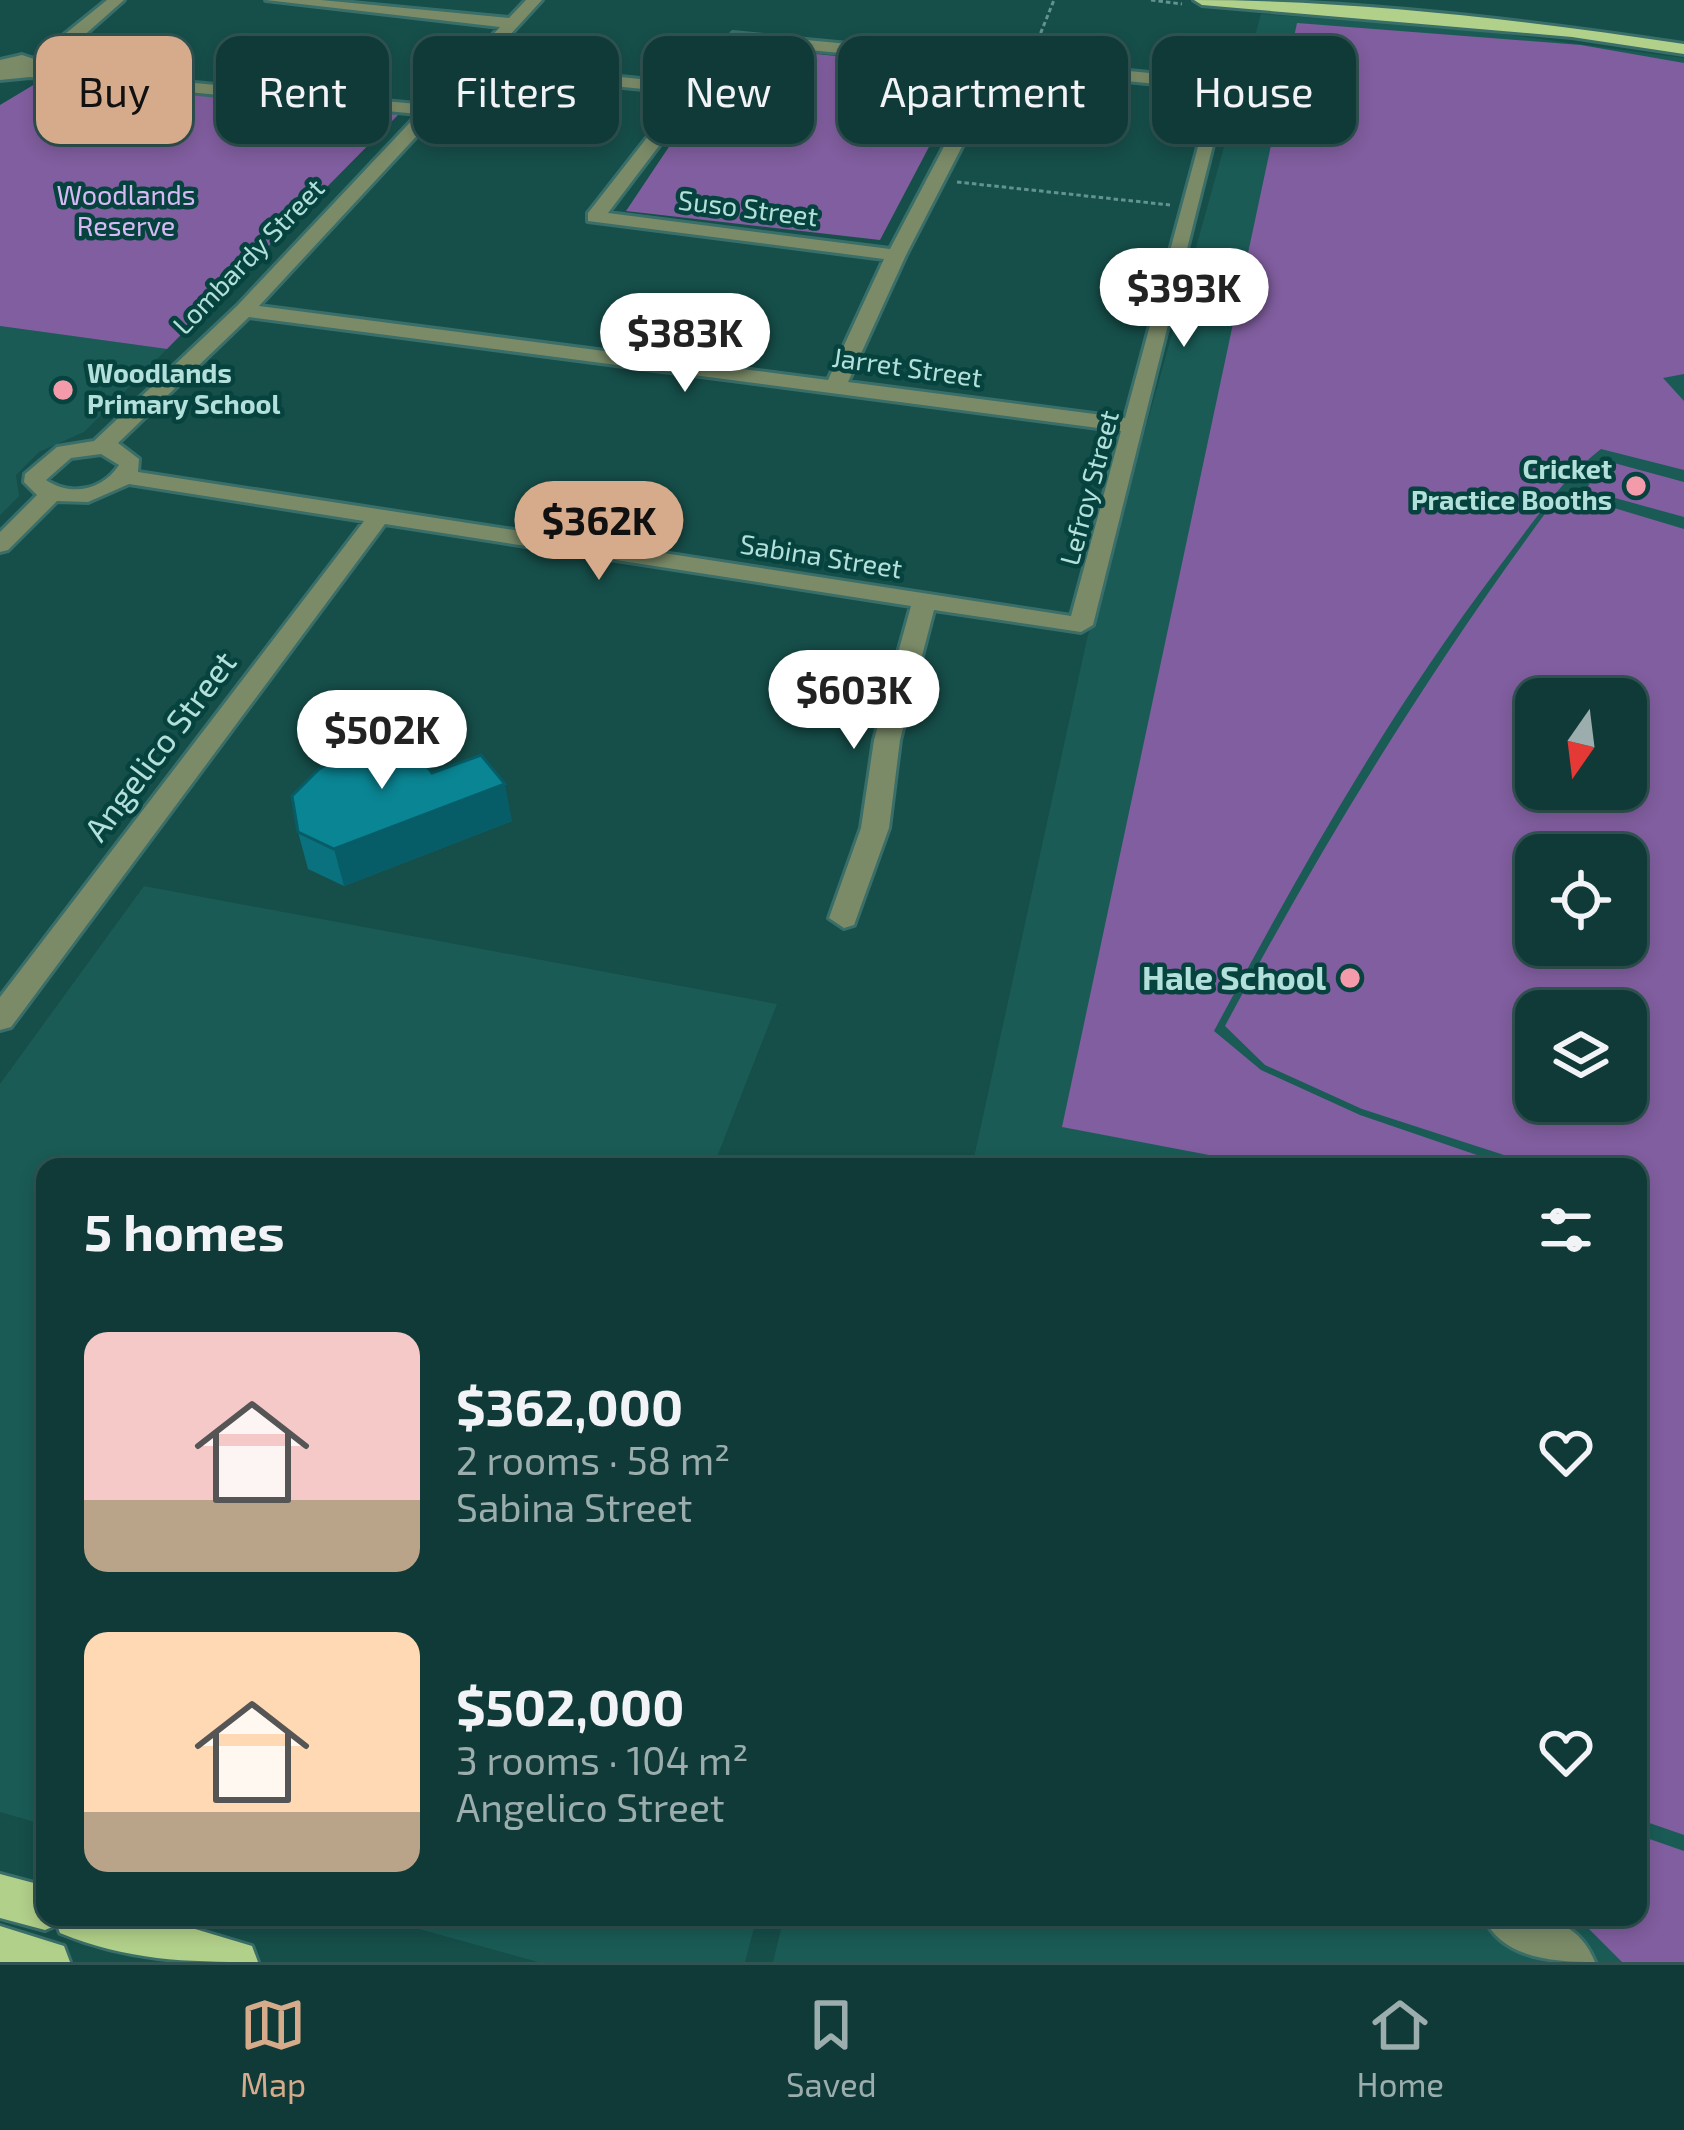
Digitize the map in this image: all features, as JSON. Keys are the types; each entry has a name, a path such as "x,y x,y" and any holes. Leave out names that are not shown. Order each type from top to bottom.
{"main road":[{"path":"1202,0 1572,32 1684,49"},
{"path":"1368,0 1572,20 1684,37"},
{"path":"0,1896 36,1906"},
{"path":"108,1926 236,1962"},
{"path":"0,1948 48,1962"}],"street":[{"path":"66,36 116,0"},
{"path":"274,0 511,23"},
{"name":"Lombardy Street","path":"501,36 534,0"},
{"path":"0,86 16,67 413,108"},
{"name":"Lefroy Street","path":"1081,625 1221,93 1216,87 1128,78"},
{"name":"Lombardy Street","path":"51,494 35,482 42,465 65,452 101,447 244,310 413,128"},
{"name":"Suso Street","path":"651,144 595,217 896,254"},
{"path":"836,386 896,254 954,144"},
{"name":"Jarret Street","path":"244,310 1134,426"},
{"path":"0,545 51,494 89,495 125,477 131,464 127,456 101,447"},
{"name":"Sabina Street","path":"125,477 1081,625"},
{"name":"Angelico Street","path":"0,1019 380,517"},
{"path":"844,918 875,828 887,740 923,603"},
{"path":"1523,1926 1551,1941 1573,1962"}],"path":[{"path":"1039,36 1054,0"},
{"path":"935,180 1194,207"}],"shaded area":[{"name":"Hale School","path":"1261,14 1465,29 1684,58 1684,1962 773,1962 782,1926 1647,1926 1647,1158 974,1158 1087,639 1225,144 1356,144 1356,36 1255,36"},
{"name":"Woodlands Primary School","path":"0,326 167,349 84,432 39,452 16,475 19,496 0,515"},
{"path":"144,886 777,1004 717,1158 36,1158 36,1822 0,1812 0,1084"},
{"path":"408,1926 755,1926 745,1962 538,1962"}],"green space":[{"path":"1297,23 1581,45 1684,63 1684,374 1663,378 1684,401 1684,470 1601,449 1547,504 1383,735 1214,1031 1261,1070 1360,1115 1486,1158 1225,1158 1062,1127 1271,144 1356,144 1356,36 1294,36"},
{"path":"814,54 838,56 838,144 931,144 880,240 626,211 671,144 814,144"},
{"name":"Woodlands Reserve","path":"36,83 36,144 192,144 192,93 216,95 216,144 369,144 167,349 0,326 0,105"},
{"name":"Cricket Practice Booths","path":"1603,460 1684,482 1684,517 1586,490"},
{"path":"1561,492 1684,529 1684,1835 1647,1822 1647,1158 1509,1158 1362,1109 1265,1065 1225,1026 1383,753"},
{"path":"1647,1838 1684,1851 1684,1962 1622,1962 1586,1926 1647,1926"}],"building":[{"path":"404,737 432,773 481,755 505,784 334,849 298,832 292,796 319,769 352,750"}],"place":[{"name":"Woodlands Primary School","path":"63,390"},
{"name":"Cricket Practice Booths","path":"1636,486"},
{"name":"Hale School","path":"1350,978"}]}
